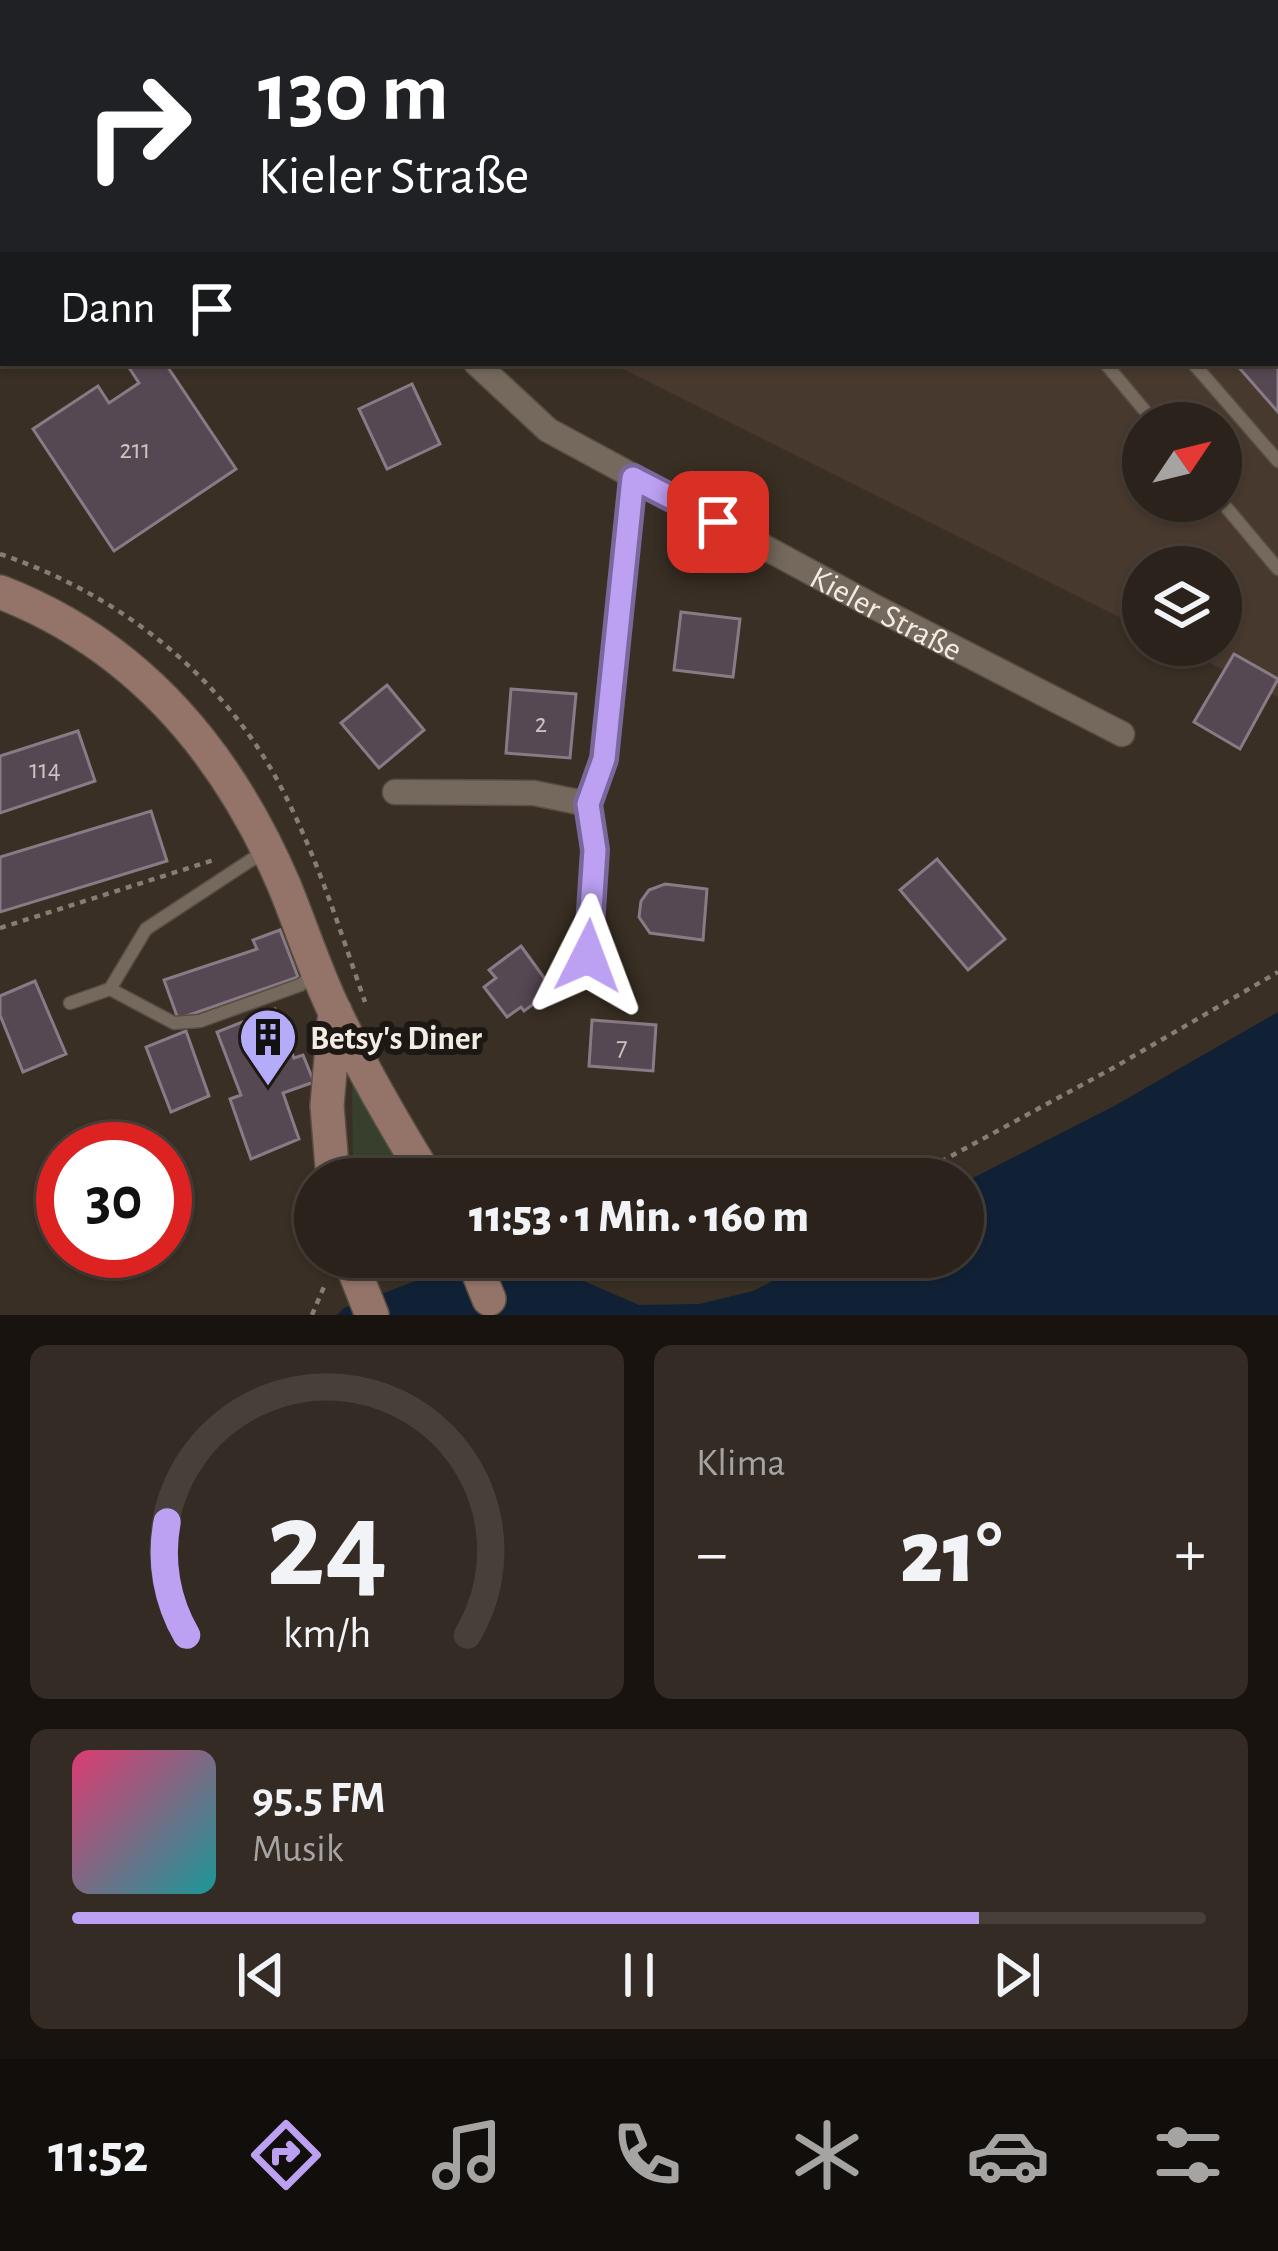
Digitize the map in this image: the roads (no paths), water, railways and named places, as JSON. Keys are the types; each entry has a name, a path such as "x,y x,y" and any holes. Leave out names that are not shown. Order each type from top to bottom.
{"main road":[{"path":"0,592 81,631 176,708 237,789 268,849 334,1011 414,1158"},
{"path":"331,1158 327,1106 334,1011"},
{"path":"357,1278 372,1315"},
{"path":"480,1278 488,1300"}],"street":[{"name":"Kieler Straße","path":"479,366 548,430 1122,734"},
{"path":"588,956 595,850 588,804 604,759 633,478"},
{"path":"395,792 534,793 588,804"}],"lane":[{"path":"1108,366 1138,402"},
{"path":"1196,366 1278,461"},
{"path":"1239,522 1278,569"},
{"path":"70,1003 110,988 146,929 268,849"},
{"path":"110,988 175,1023 299,985 319,972"}],"water":[{"path":"1278,1012 1278,1315 337,1315 344,1308 423,1278 577,1278 639,1305 699,1304 753,1291 779,1278 984,1278 984,1172 1116,1105"}],"place":[{"name":"Betsy's Diner","path":"268,1088"}]}
